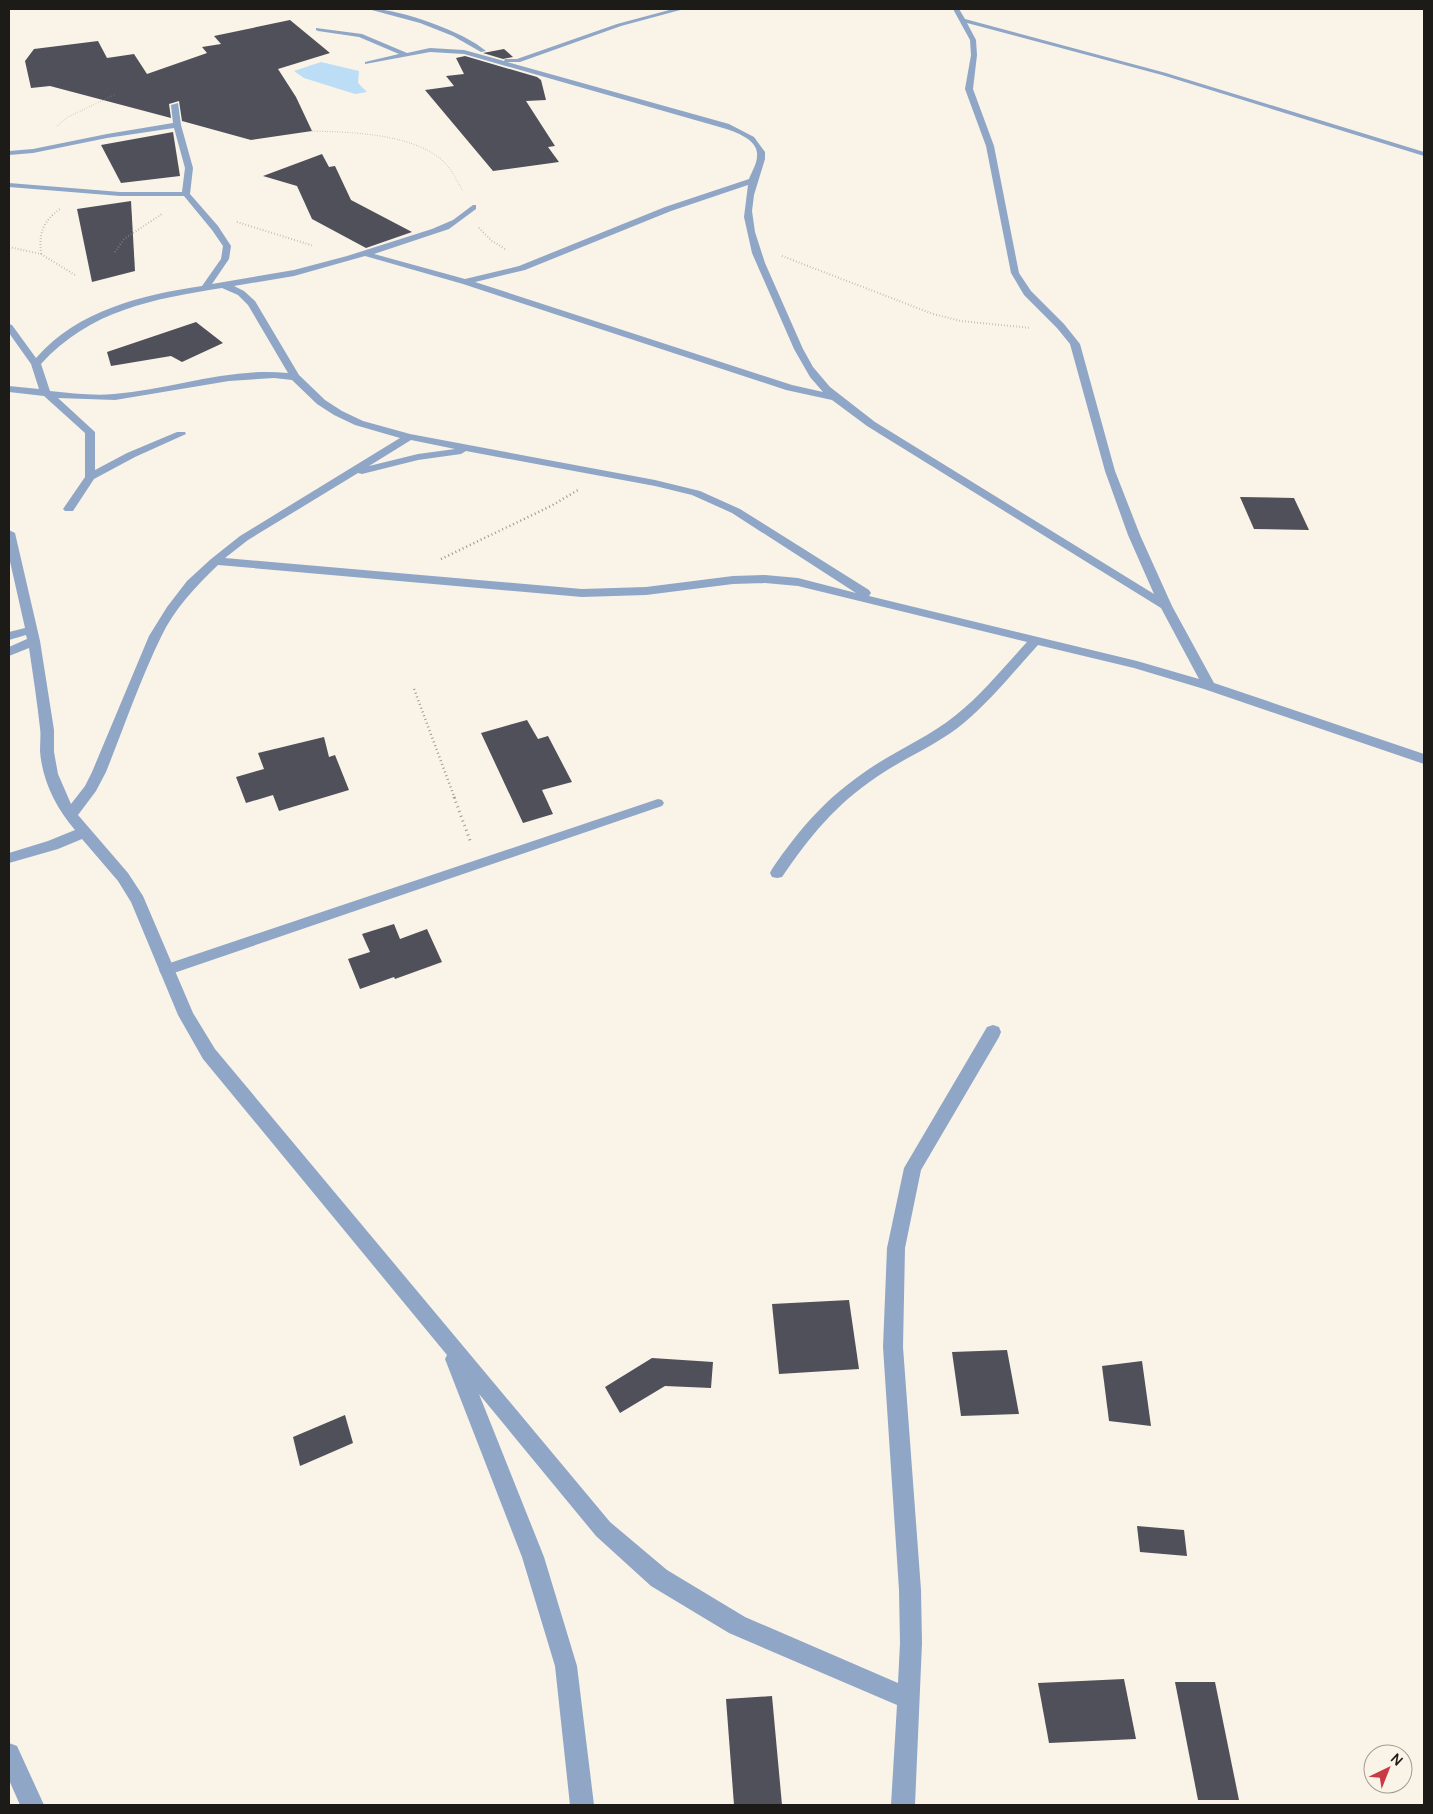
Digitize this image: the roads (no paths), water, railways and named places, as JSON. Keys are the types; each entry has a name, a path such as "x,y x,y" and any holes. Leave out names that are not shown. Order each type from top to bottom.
{"street":[{"path":"371,9 383,10 422,22 455,35 504,61 518,61 619,24 681,9"},
{"path":"956,9 973,40 974,48 969,89 990,146 1015,273 1029,295 1066,331 1079,352 1093,414 1110,472 1134,535 1166,606 1209,686"},
{"path":"962,20 1164,74 1424,154"},
{"path":"318,28 360,36 407,55"},
{"path":"367,63 430,50 456,50 504,61 736,130 752,139 761,150 762,156 748,200 749,222 754,245 806,363 813,374 834,397 871,424 1166,606"},
{"path":"175,105 177,125 189,168 187,195 227,246 226,259 205,288"},
{"path":"9,153 45,149 107,136 177,125"},
{"path":"466,282 511,271 668,209 753,180"},
{"path":"9,185 120,194 187,195"},
{"path":"36,364 56,342 84,323 129,304 162,295 307,270 366,254 442,229 465,216 473,207"},
{"path":"366,254 466,282 790,388 834,397"},
{"path":"223,285 241,293 252,303 295,377 321,402 338,413 382,431 655,483 696,493 736,511 876,600"},
{"path":"9,327 36,364 45,392 90,432 90,477"},
{"path":"9,389 81,397 114,397 257,375 295,377"},
{"path":"69,509 90,477 131,455 181,434"},
{"path":"70,815 91,788 99,772 156,636 171,610 191,584 214,561 244,538 409,437"},
{"path":"346,476 418,457 473,449"},
{"path":"9,533 33,635 51,774 59,795 70,815 123,878 138,900 186,1015 209,1054 603,1529 659,1578 737,1624 908,1699"},
{"path":"214,561 582,593 646,591 733,580 765,579 798,582 1137,665 1209,686 1424,759"},
{"path":"9,636 33,635"},
{"path":"9,652 33,635"},
{"path":"777,873 804,834 836,800 874,772 937,735 960,719 1035,641"},
{"path":"9,858 53,845 84,832"},
{"path":"903,1805 911,1643 910,1590 893,1347 896,1248 913,1168 993,1032"},
{"path":"450,1346 533,1557 566,1666 582,1805"},
{"path":"9,1754 32,1805"}],"lane":[{"path":"166,970 658,803"}],"water":[{"path":"321,62 359,71 358,83 367,92 355,94 304,78 294,71"}]}
